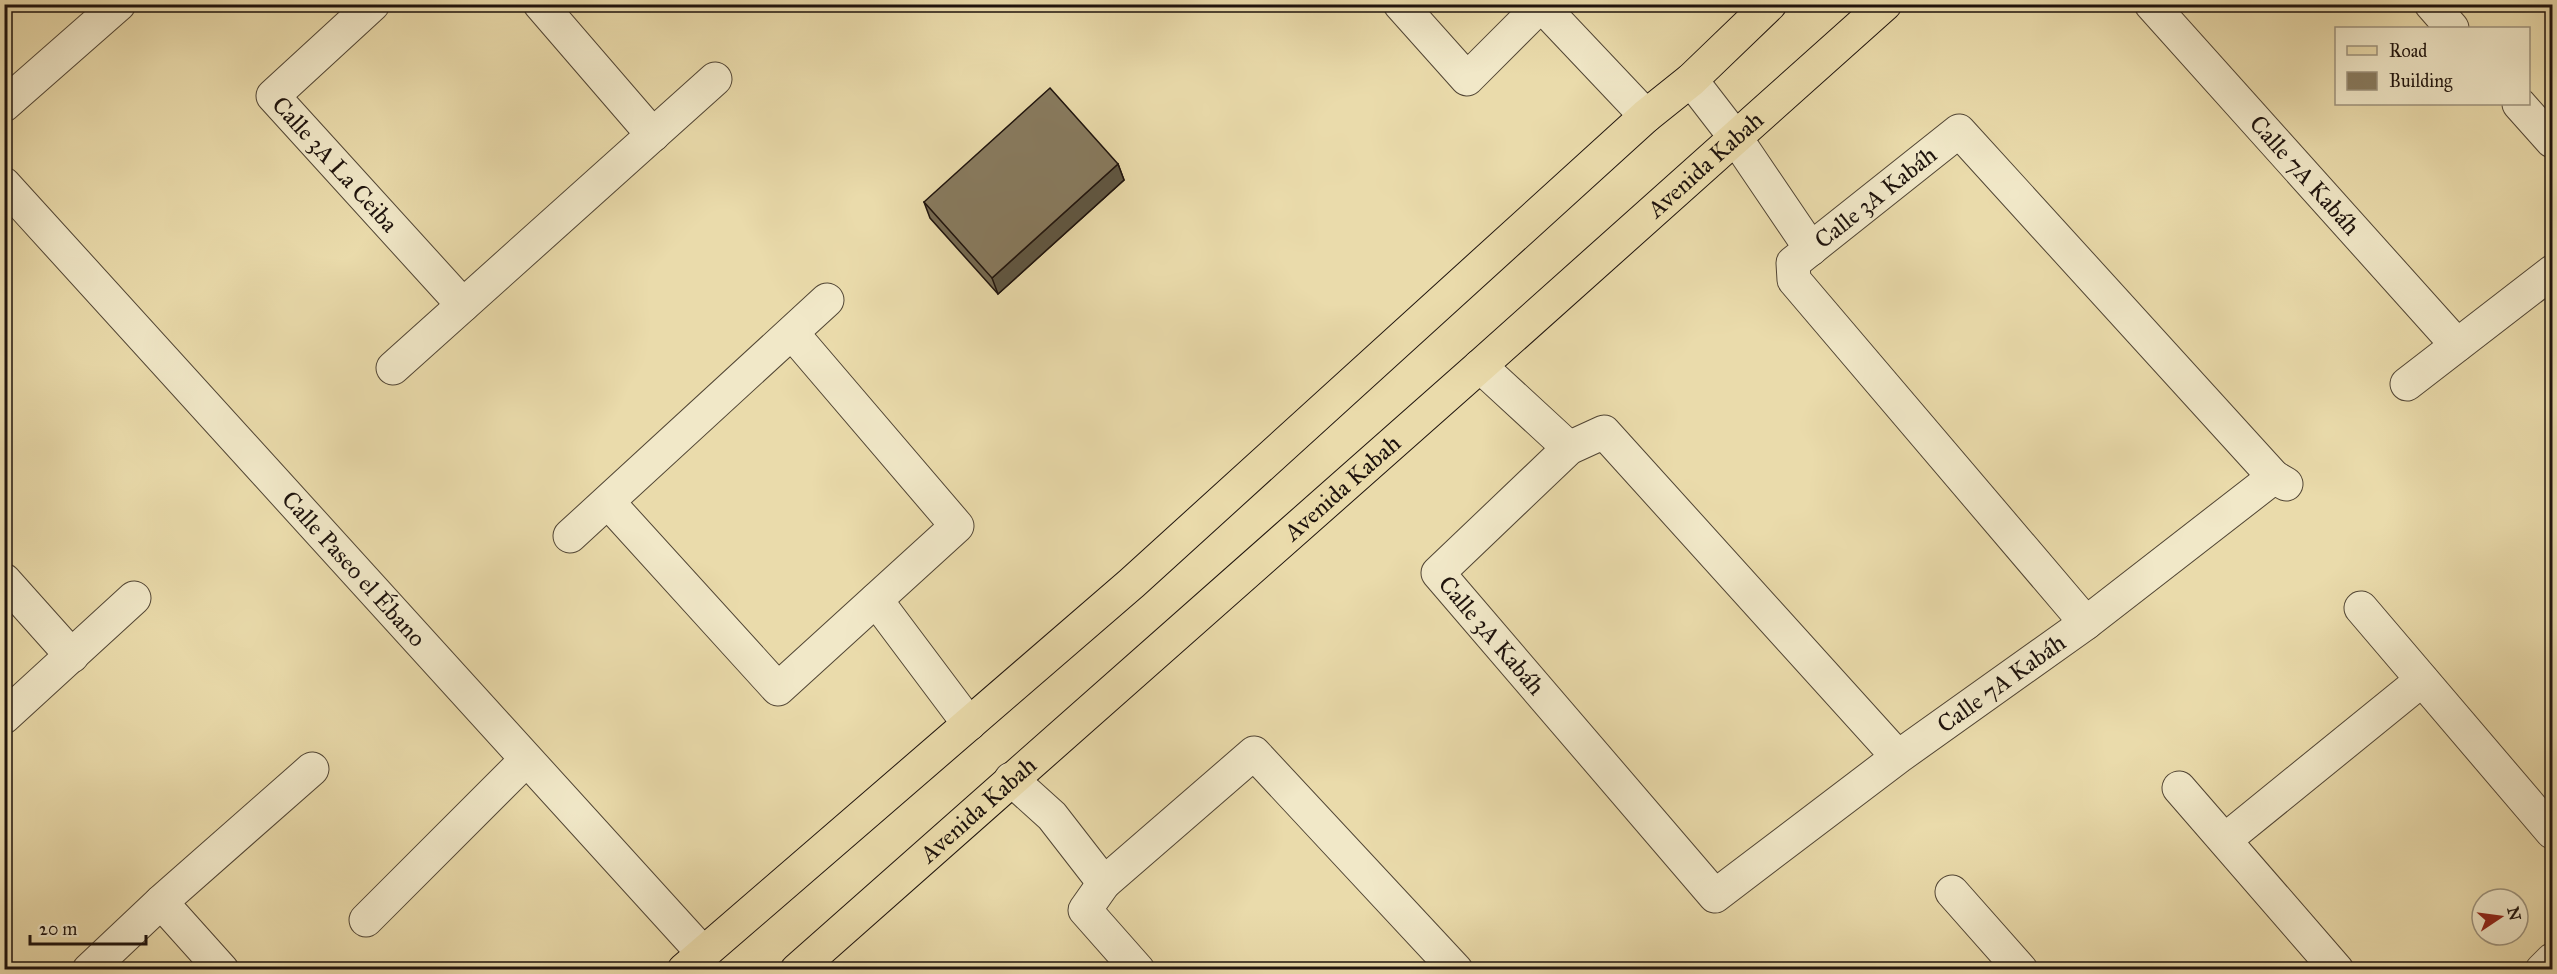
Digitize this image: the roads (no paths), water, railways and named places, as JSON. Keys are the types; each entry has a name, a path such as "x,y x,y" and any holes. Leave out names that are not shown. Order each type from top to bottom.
{"main road":[{"path":"693,961 1132,583 1646,116 1691,80 1770,4"},
{"name":"Avenida Kabah","path":"797,969 1480,366 1885,4"}],"street":[{"path":"4,105 119,4"},
{"name":"Calle 3A La Ceiba","path":"373,4 273,96 463,305"},
{"path":"540,4 653,135"},
{"path":"1400,4 1467,79 1541,5 1646,116"},
{"name":"Calle 7A Kabáh","path":"2151,4 2457,345"},
{"path":"2431,4 2451,27"},
{"path":"393,368 715,79"},
{"path":"1691,80 1735,137 1811,249"},
{"path":"2520,105 2553,141"},
{"name":"Calle 3A Kabáh","path":"2086,623 1794,280 1793,262 1959,131 2280,481"},
{"name":"Calle Paseo el Ébano","path":"4,184 526,760 693,961"},
{"path":"2407,384 2553,272"},
{"path":"570,536 827,300"},
{"path":"608,502 778,689 957,526 792,333"},
{"path":"1480,366 1569,448"},
{"name":"Calle 3A Kabáh","path":"1715,896 1438,573 1569,448 1604,432 1898,757"},
{"name":"Calle 7A Kabáh","path":"1715,896 1898,757 2280,481"},
{"path":"4,580 72,656"},
{"path":"4,717 134,598"},
{"path":"876,600 969,724"},
{"path":"2361,608 2553,832"},
{"path":"2225,840 2422,680"},
{"path":"1137,969 1085,910 1104,883 1254,753 1456,969"},
{"path":"366,920 526,760"},
{"path":"89,969 160,902 312,769"},
{"path":"1011,779 1052,816 1104,883"},
{"path":"2178,788 2337,969"},
{"path":"1952,892 2021,969"},
{"path":"160,902 222,969"},
{"path":"2542,969 2553,960"}]}
